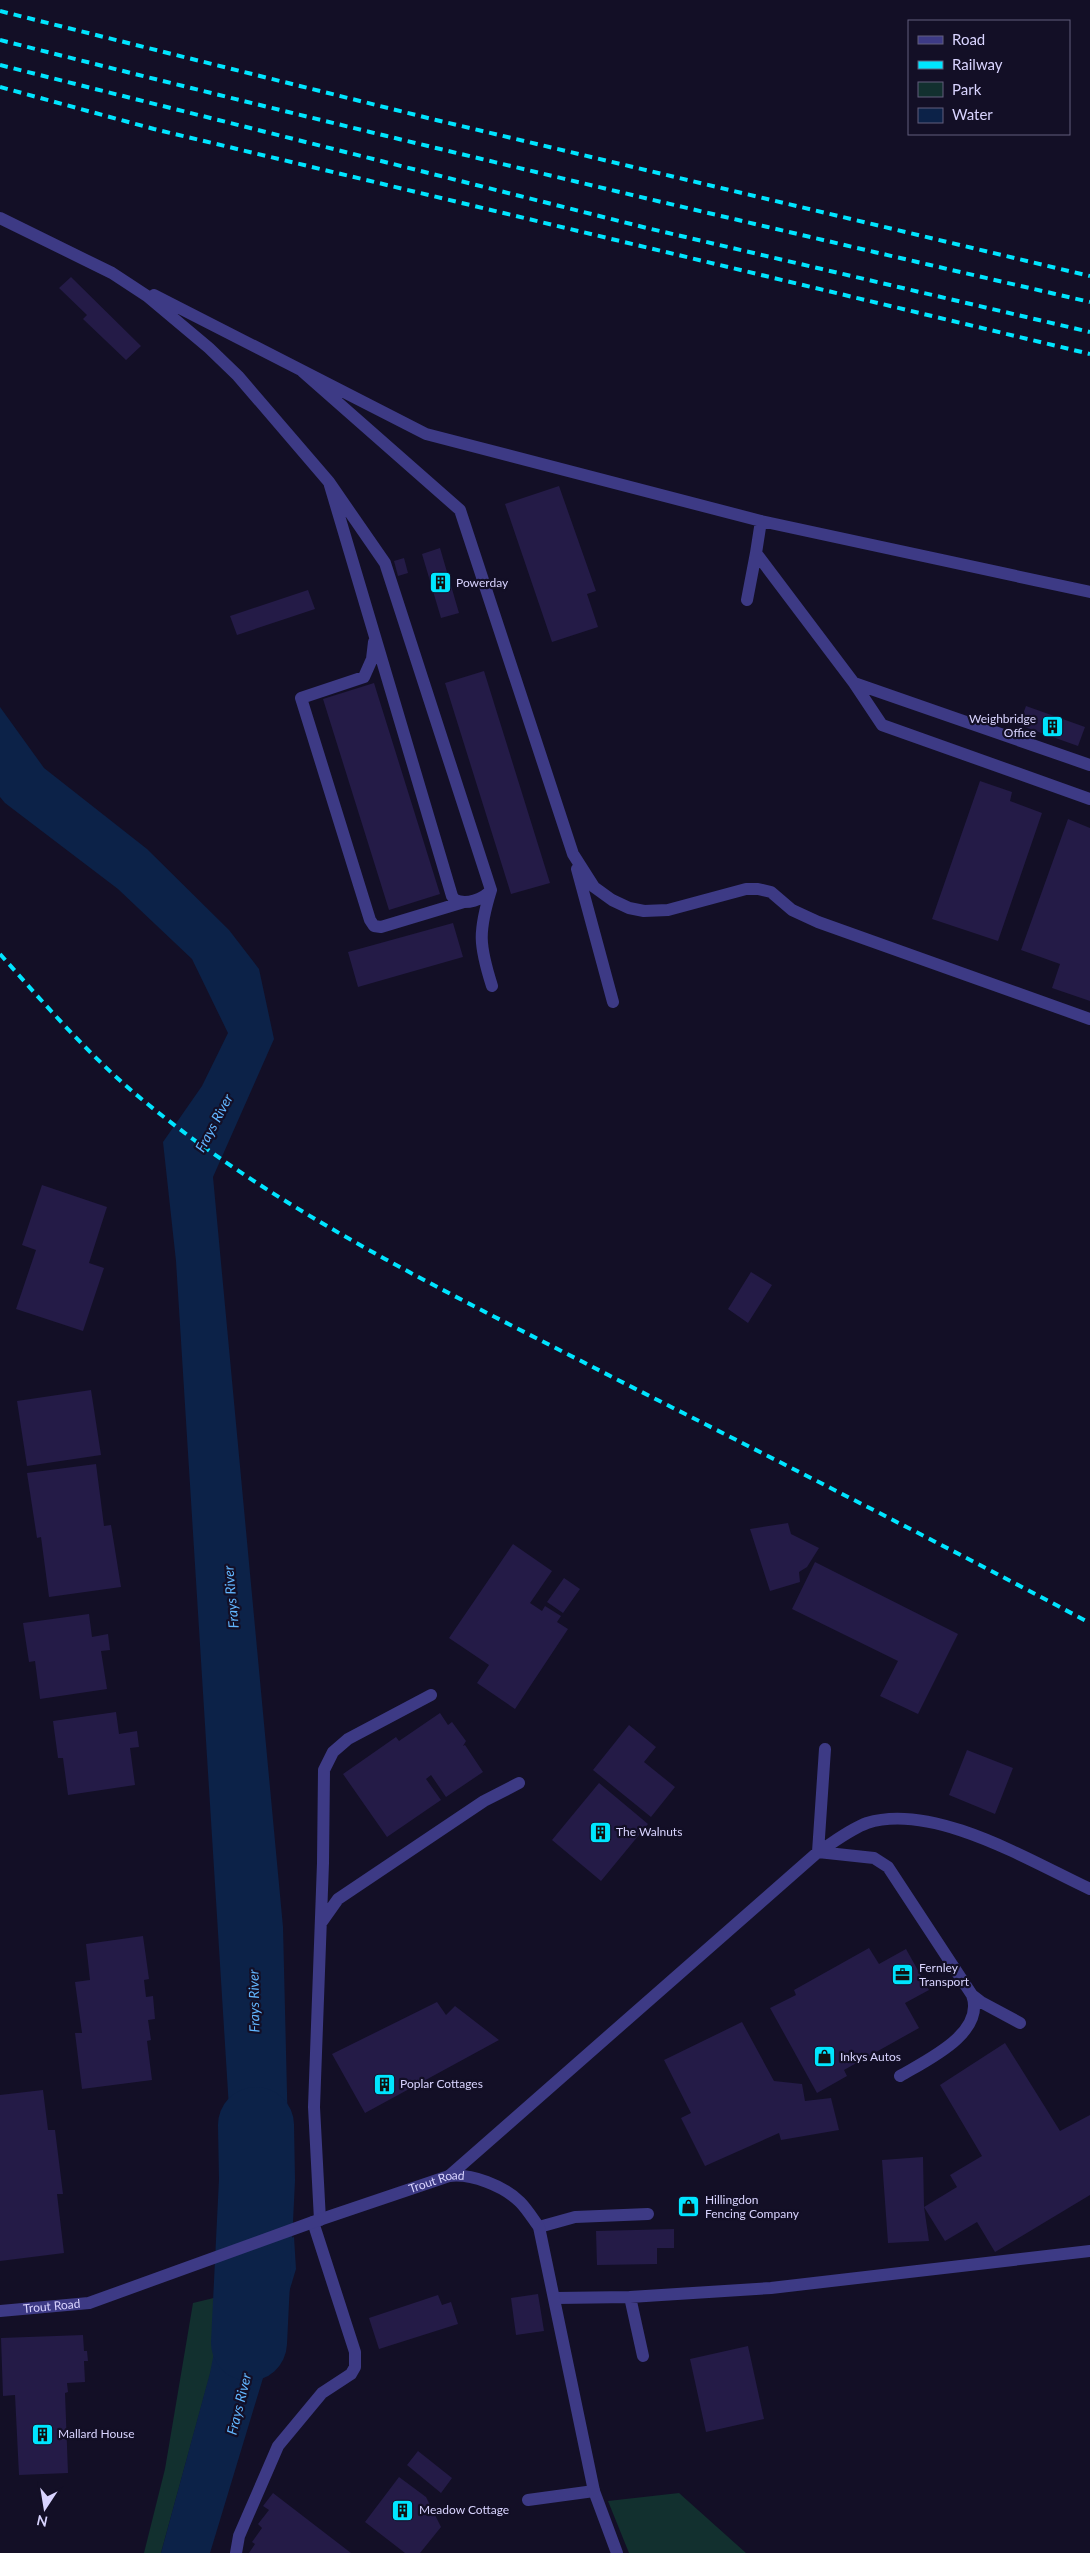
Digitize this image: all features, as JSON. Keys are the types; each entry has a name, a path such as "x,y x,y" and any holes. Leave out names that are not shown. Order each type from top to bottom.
{"street":[{"path":"0,218 426,434 761,522 1090,592"},
{"path":"131,283 209,348 238,376 329,482 385,563 491,890 483,916 480,939 492,986"},
{"path":"302,371 460,510 573,854 613,1002"},
{"path":"329,482 452,896 454,900 464,902"},
{"path":"747,600 761,522"},
{"path":"756,553 854,683 882,725 1090,799"},
{"path":"375,637 372,659 364,677 301,698 370,920 374,926 381,927 483,897 491,890"},
{"path":"854,683 1090,765"},
{"path":"573,854 594,887 612,900 629,908 652,912 668,910 746,889 770,892 792,910 818,922 1090,1020"},
{"path":"236,2553 238,2536 278,2446 322,2393 346,2379 355,2367 355,2352 316,2221 314,2107 321,1923 324,1770 327,1760 348,1739 431,1695"},
{"path":"818,1852 825,1749"},
{"path":"321,1923 338,1900 484,1801 519,1783"},
{"path":"449,2176 818,1852 866,1824 890,1819 914,1818 943,1824 972,1834 1090,1889"},
{"path":"818,1852 874,1858 888,1867 972,1995 976,2008 961,2036 900,2076"},
{"path":"972,1995 981,2002 1020,2023"},
{"name":"Trout Road","path":"0,2311 89,2303 316,2221 449,2176 470,2177 503,2191 520,2202 539,2227 556,2298 594,2491 617,2553"},
{"path":"539,2227 575,2217 648,2214"},
{"path":"556,2298 630,2297 772,2288 1090,2251"},
{"path":"630,2297 643,2356"},
{"path":"528,2500 594,2491"}],"green space":[{"path":"226,2295 211,2371 161,2553 144,2553 165,2469 193,2303"},
{"path":"679,2493 746,2553 629,2553 608,2501"}],"water":[{"path":"0,707 44,768 147,849 229,930 259,969 274,1039 213,1177 283,1927 290,2217 237,2236 176,1261 163,1142 202,1086 228,1033 192,959 118,889 5,803 0,797"},
{"path":"294,2237 296,2269 210,2553 161,2553 210,2373 233,2257"}],"building":[{"path":"71,277 141,346 126,360 83,319 87,315 59,288"},
{"path":"559,486 596,591 587,594 598,627 552,642 505,504"},
{"name":"Powerday","path":"440,548 459,613 441,618 422,554"},
{"path":"404,558 408,573 398,576 394,561"},
{"path":"308,590 315,609 237,635 230,616"},
{"path":"484,671 550,883 511,894 445,683"},
{"path":"374,683 440,894 389,910 323,699"},
{"name":"Weighbridge Office","path":"1026,706 1085,727 1078,746 1019,725"},
{"path":"980,781 1012,792 1010,801 1042,813 998,941 932,919"},
{"path":"1068,819 1090,828 1090,1001 1052,988 1060,964 1021,950"},
{"path":"453,923 463,957 358,987 348,952"},
{"path":"42,1185 107,1207 89,1263 104,1268 83,1331 16,1309 36,1250 22,1245"},
{"path":"751,1272 772,1285 748,1323 728,1309"},
{"path":"91,1390 101,1455 27,1466 17,1401"},
{"path":"96,1464 104,1526 111,1525 121,1587 49,1597 41,1537 37,1538 27,1473"},
{"path":"788,1523 791,1534 819,1548 807,1567 799,1572 800,1582 770,1591 750,1529"},
{"path":"513,1544 552,1571 530,1603 542,1611 545,1606 561,1616 557,1622 568,1629 515,1709 477,1683 489,1665 449,1638"},
{"path":"815,1562 958,1634 918,1714 880,1696 898,1661 792,1609"},
{"path":"564,1578 580,1589 563,1613 547,1602"},
{"path":"89,1614 92,1637 108,1634 110,1650 101,1651 107,1689 40,1699 35,1661 29,1662 23,1623"},
{"path":"116,1712 119,1734 137,1731 139,1747 130,1748 135,1785 68,1795 63,1758 58,1758 53,1721"},
{"path":"440,1713 448,1725 452,1722 466,1741 463,1746 465,1745 483,1772 446,1797 431,1775 426,1779 441,1800 387,1837 343,1774 396,1737 399,1741"},
{"path":"629,1725 656,1747 644,1762 675,1787 651,1817 593,1770"},
{"path":"967,1750 1013,1768 995,1814 949,1795"},
{"name":"The Walnuts","path":"599,1783 648,1824 601,1881 552,1840"},
{"path":"143,1936 149,1979 144,1980 146,1997 153,1996 155,2019 148,2020 151,2040 147,2041 152,2080 82,2089 75,2033 82,2033 75,1982 90,1980 86,1944"},
{"path":"869,1948 879,1964 906,1949 929,1990 905,2003 919,2028 844,2070 847,2076 817,2093 770,2008 796,1995 794,1990"},
{"name":"Poplar Cottages","path":"437,2002 446,2015 455,2006 499,2040 365,2113 332,2054"},
{"path":"742,2022 774,2081 802,2084 805,2101 831,2098 839,2130 781,2140 779,2133 705,2166 681,2118 691,2113 664,2060"},
{"path":"1005,2043 1060,2131 1090,2115 1090,2195 995,2252 977,2222 945,2241 924,2207 957,2187 950,2175 982,2156 940,2085"},
{"path":"43,2090 48,2130 55,2130 63,2194 57,2194 64,2253 0,2261 0,2095"},
{"path":"923,2157 924,2207 929,2241 888,2243 882,2160"},
{"path":"674,2229 674,2248 657,2248 657,2264 597,2265 596,2231"},
{"path":"538,2294 544,2331 516,2335 511,2298"},
{"path":"438,2295 442,2305 451,2302 458,2324 379,2349 369,2318"},
{"name":"Mallard House","path":"83,2335 84,2351 87,2351 88,2361 84,2361 85,2382 67,2383 68,2392 65,2393 68,2473 19,2475 15,2395 3,2396 1,2338"},
{"path":"748,2346 764,2419 706,2432 690,2359"},
{"path":"418,2451 452,2478 441,2493 407,2465"},
{"name":"Meadow Cottage","path":"399,2477 426,2497 441,2527 420,2553 405,2553 365,2522"},
{"path":"273,2493 351,2553 249,2553 255,2544 252,2542 262,2528 258,2524 269,2510 263,2506"}],"waterway":[{"name":"Frays River","path":"249,2343 257,2180 256,2125"}],"railway":[{"path":"0,11 436,120 1090,276"},
{"path":"0,40 544,174 1090,302"},
{"path":"0,65 647,228 1090,332"},
{"path":"0,87 154,129 1090,354"},
{"path":"0,954 76,1038 125,1085 180,1129 239,1171 300,1210 362,1246 491,1315 1090,1623"}],"place":[{"name":"Powerday","path":"440,583"},
{"name":"Weighbridge Office","path":"1052,726"},
{"name":"The Walnuts","path":"600,1832"},
{"name":"Fernley Transport","path":"903,1975"},
{"name":"Inkys Autos","path":"824,2057"},
{"name":"Poplar Cottages","path":"384,2084"},
{"name":"Hillingdon Fencing Company","path":"689,2207"},
{"name":"Mallard House","path":"42,2434"},
{"name":"Meadow Cottage","path":"403,2510"}]}
